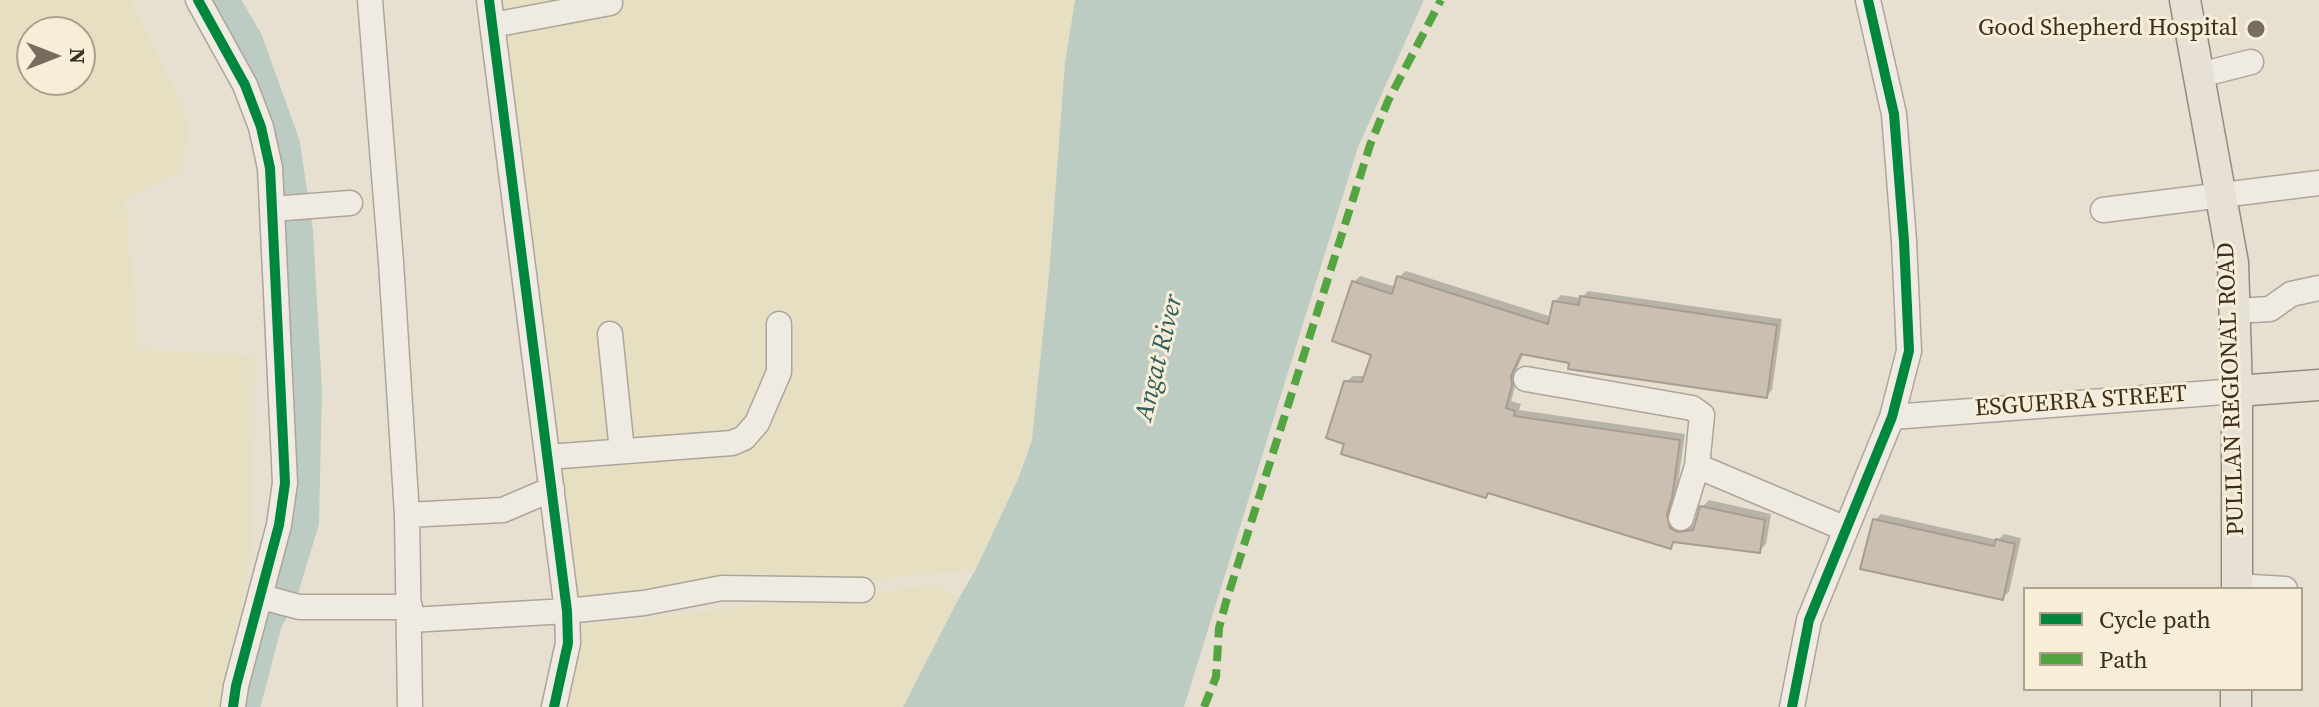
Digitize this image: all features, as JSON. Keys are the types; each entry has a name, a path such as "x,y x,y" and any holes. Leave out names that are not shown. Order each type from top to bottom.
{"main road":[{"name":"PULILAN REGIONAL ROAD","path":"2185,0 2233,263 2237,391 2237,587"},
{"name":"ESGUERRA STREET","path":"2237,391 2319,385"}],"street":[{"path":"198,0 245,85 261,127 270,168 289,208 285,483 267,598 246,645 233,707"},
{"path":"370,0 407,515 410,707"},
{"path":"489,0 567,611 568,643 554,707"},
{"path":"1792,707 1809,620 1892,417 1909,351 1894,114 1868,0"},
{"path":"493,25 610,3"},
{"path":"2200,75 2251,62"},
{"path":"2103,210 2319,183"},
{"path":"289,208 350,203"},
{"path":"2234,311 2270,309 2291,294 2319,288"},
{"path":"548,457 732,443 744,438 757,423 779,372 779,324"},
{"path":"610,334 622,451"},
{"path":"1526,379 1692,408 1702,415 1697,466 1681,518"},
{"name":"ESGUERRA STREET","path":"1892,417 2237,391"},
{"path":"1697,466 1846,529"},
{"path":"407,515 503,510 552,489"},
{"path":"267,598 299,607 410,614 567,611 644,603 722,588 862,590"}],"shaded area":[{"path":"0,0 131,0 190,124 182,170 125,199 139,349 254,356 253,541 221,707 0,707"},
{"path":"496,0 1075,0 1065,63 1049,275 1032,440 1019,477 976,569 576,610"},
{"path":"937,585 959,598 903,707 561,707 577,626"}],"water":[{"name":"Angat River","path":"1075,0 1424,0 1358,147 1184,707 903,707 976,569 1019,477 1032,440 1049,275 1065,63"}],"building":[{"path":"1397,276 1548,324 1553,301 1579,305 1580,296 1777,325 1767,398 1568,369 1569,363 1521,354 1511,376 1506,408 1515,411 1514,416 1680,440 1667,514 1670,528 1677,532 1693,530 1700,506 1765,520 1760,553 1673,542 1671,549 1488,493 1486,498 1341,454 1344,444 1326,438 1344,381 1362,382 1371,355 1332,341 1352,281 1392,294"},
{"path":"1873,519 1994,546 1996,539 2015,544 2003,600 1860,569"}],"waterway":[{"path":"224,0 248,41 285,144 298,232 307,390 304,522 284,588 267,623 245,707"}],"marked path":[{"path":"1204,707 1216,677 1219,628 1226,602 1370,145 1388,101 1441,0"}],"cycle path":[{"path":"198,0 245,85 261,127 270,168 285,483 279,525 233,707"},
{"path":"489,0 567,611 568,643 554,707"},
{"path":"1792,707 1809,620 1892,417 1909,351 1894,114 1868,0"}],"place":[{"name":"Good Shepherd Hospital","path":"2256,29"}]}
